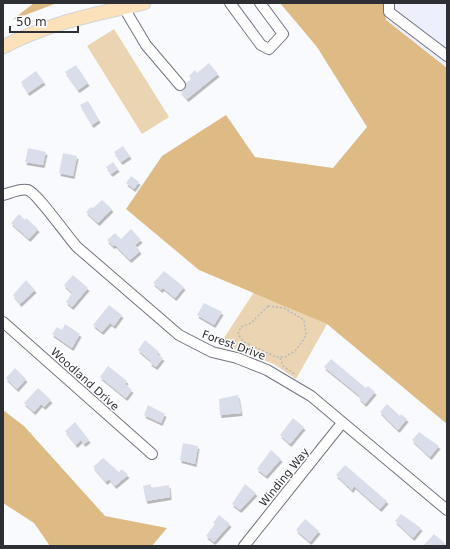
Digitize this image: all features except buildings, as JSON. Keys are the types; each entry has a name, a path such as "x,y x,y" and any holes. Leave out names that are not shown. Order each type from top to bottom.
{"main road":[{"path":"3,47 41,28 144,3"}],"street":[{"path":"230,3 261,45 269,49 284,34 260,3"},
{"path":"389,3 389,12 447,56"},
{"path":"124,8 146,45 180,85"},
{"name":"Forest Drive","path":"3,195 23,189 35,194 64,233 77,247 179,335 212,352 246,361 291,383 311,396 447,510"},
{"name":"Woodland Drive","path":"3,322 152,454"},
{"name":"Winding Way","path":"247,543 342,423"},
{"path":"247,543 258,546"}],"path":[{"path":"268,306 284,308 304,320 306,326 306,334 300,344 290,354 280,357 272,356 244,342 238,334 241,327 251,323 268,306"},
{"path":"280,357 283,366 298,377"}],"shaded area":[{"path":"34,3 57,3 12,20"},
{"path":"280,3 383,3 386,20 447,68 447,424 327,324 199,270 126,209 162,156 226,115 255,157 333,168 367,127 317,47"},
{"path":"383,3 447,3 447,68 386,20"},
{"path":"114,29 169,117 142,134 87,46"},
{"path":"254,292 327,324 296,379 274,364 220,344"},
{"path":"3,410 24,426 105,516 167,528 152,546 50,546 34,523 3,503"}]}
